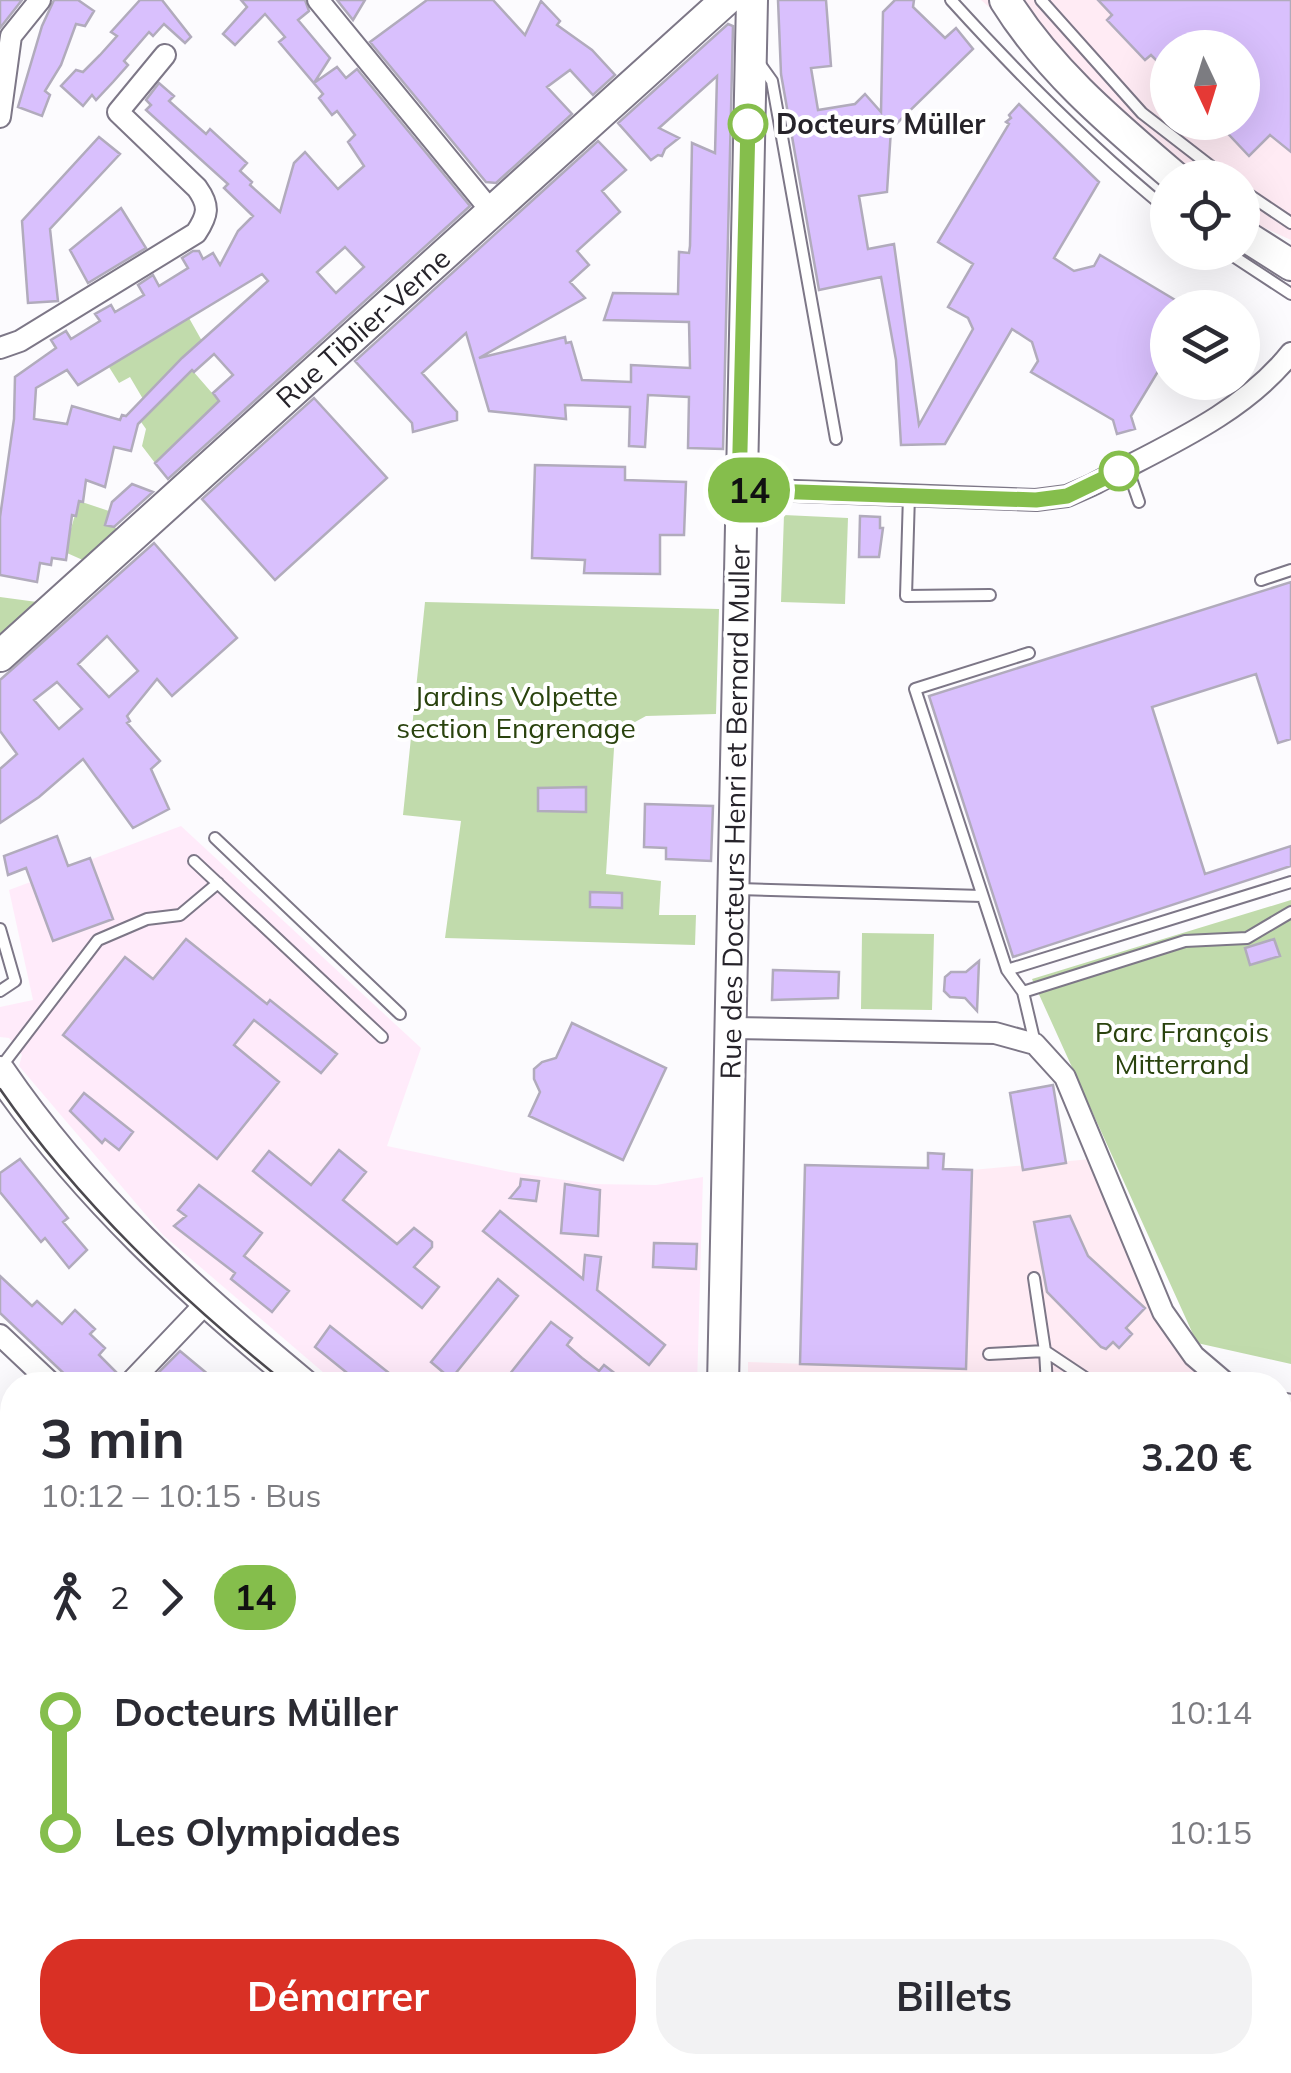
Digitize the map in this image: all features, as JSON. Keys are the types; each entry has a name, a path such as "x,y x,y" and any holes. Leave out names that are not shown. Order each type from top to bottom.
{"main road":[{"name":"Rue Tiblier-Verne","path":"0,656 726,0"},
{"name":"Rue des Docteurs Henri et Bernard Muller","path":"724,1372 740,617 739,490 752,0"},
{"path":"1005,0 1084,98 1155,160"},
{"path":"1260,245 1291,265"},
{"path":"0,1070 41,1129 116,1218 206,1304 288,1372"}],"street":[{"path":"0,117 6,44 40,0"},
{"path":"318,0 492,212"},
{"path":"0,348 53,322 196,233 208,216 206,200 197,188 118,112 165,55"},
{"path":"739,490 1036,500 1067,496 1242,402 1273,376 1291,353"},
{"path":"732,1028 995,1034 1035,1044 1065,1077 1163,1312 1194,1356 1213,1372"},
{"path":"141,1372 206,1304"},
{"path":"0,1334 39,1372"}],"lane":[{"path":"951,0 1027,83 1150,195"},
{"path":"1041,0 1142,113 1203,160"},
{"path":"751,50 772,81 836,438"},
{"path":"1260,202 1291,223"},
{"path":"1255,270 1291,294"},
{"path":"1127,466 1138,502"},
{"path":"909,495 906,596 990,595"},
{"path":"1262,580 1291,570"},
{"path":"1029,653 915,688 1007,970 1023,992 1035,1044"},
{"path":"215,838 400,1014"},
{"path":"194,860 382,1036"},
{"path":"1007,970 1291,882"},
{"path":"0,1070 98,940 146,918 180,915 218,883"},
{"path":"733,889 982,896"},
{"path":"1023,992 1186,942 1246,938 1291,912"},
{"path":"0,929 15,981 0,991"},
{"path":"1034,1278 1047,1372"},
{"path":"989,1354 1046,1351 1077,1372"}],"shaded area":[{"path":"981,0 1291,0 1291,240 1260,226 1260,160 1163,160"},
{"path":"181,826 421,1048 387,1146 510,1172 592,1184 656,1185 703,1177 697,1372 323,1372 163,1235 19,1066 22,1055 9,1038 0,1037 0,1007 33,1000 9,890"},
{"path":"1091,1159 1170,1344 1218,1372 748,1372 748,1362 966,1369 972,1170"}],"green space":[{"path":"189,318 202,341 143,399 130,377 119,383 109,367"},
{"path":"192,370 219,401 155,463 142,446 146,429 139,419 129,417 140,402 149,412"},
{"path":"79,501 109,511 105,524 119,529 85,561 67,553 66,546"},
{"path":"784,515 848,518 845,604 781,602"},
{"path":"0,597 37,602 0,636"},
{"name":"Jardins Volpette section Engrenage","path":"425,602 719,609 716,714 646,716 615,733 606,874 661,881 659,915 696,915 695,945 445,938 461,821 403,815"},
{"name":"Parc François Mitterrand","path":"1291,900 1291,1364 1197,1343 1032,979"},
{"path":"862,933 934,934 932,1010 861,1009"}],"building":[{"path":"0,0 22,0 0,28"},
{"path":"54,0 78,0 94,11 85,26 76,24 61,65 45,91 50,95 42,116 18,107 42,26"},
{"path":"140,0 162,0 191,37 185,43 164,24 153,36 149,32 124,61 128,65 113,82 96,100 92,95 83,106 61,86 76,70 83,72 100,55 117,36 111,32"},
{"path":"241,0 305,0 309,11 298,20 330,58 314,83 337,67 346,78 357,69 470,206 168,479 155,463 219,401 213,393 233,375 214,354 192,370 138,424 131,451 114,447 105,487 86,480 83,502 79,501 76,516 72,515 66,560 52,558 51,565 40,563 37,582 0,575 0,517 14,419 15,377 56,348 51,340 66,331 71,339 100,321 95,314 111,305 115,312 144,295 138,285 153,275 159,286 188,268 182,258 193,251 199,251 203,259 213,253 220,265 238,231 253,216 224,188 228,184 146,110 151,105 146,100 159,83 174,96 169,101 206,134 210,129 247,163 240,171 280,212 294,163 305,152 338,189 364,166 348,142 355,135 337,111 332,115 319,98 323,94 279,42 285,37 265,14 235,45 223,34 247,7","holes":["345,247 364,267 336,293 317,272","262,274 268,281 120,420 72,406 67,424 34,419 36,388 67,370 78,385"]},
{"path":"337,0 365,0 353,20"},
{"path":"427,0 493,0 525,35 541,1 560,21 557,25 592,50 615,75 593,95 570,70 547,87 572,114 496,183 486,182 370,42"},
{"path":"778,0 826,0 831,66 811,68 818,110 855,104 865,94 881,112 883,12 895,0 914,0 913,7 945,38 956,28 973,49 891,129 887,192 859,196 868,249 894,244 919,425 973,329 968,318 948,307 973,264 938,242 1009,124 1009,115 1019,104 1099,182 1054,258 1074,271 1094,266 1100,255 1159,290 1150,290 1150,385 1131,416 1135,429 1117,434 1113,420 1031,372 1038,361 1032,342 1012,329 945,444 901,445 896,360 881,277 819,290 781,74"},
{"path":"1098,0 1291,0 1291,152 1270,135 1249,156 1234,140 1260,140 1260,30 1150,30 1150,56 1145,60 1107,20 1112,15"},
{"path":"728,24 733,26 723,449 688,448 689,397 648,395 645,447 629,446 630,407 565,405 566,419 489,411 466,333 422,373 457,412 457,420 413,432 412,423 355,361 598,141 626,170 602,191 620,212 577,251 589,265 570,282 585,298 479,358 565,337 566,343 571,342 582,380 631,382 631,365 690,368 689,322 604,320 613,293 678,294 679,252 689,253 690,246 692,143 715,153 717,76 659,128 679,138 662,156 651,160 618,123"},
{"path":"99,137 120,154 50,229 58,301 28,303 22,221"},
{"path":"121,208 146,248 88,283 70,250"},
{"path":"314,398 387,478 275,580 202,499"},
{"path":"535,465 625,467 625,480 686,482 684,535 660,535 660,574 584,573 585,560 532,558"},
{"path":"132,484 153,492 114,527 105,525 112,502"},
{"path":"860,516 880,517 883,528 879,557 859,557"},
{"path":"154,543 237,638 172,696 157,679 127,716 127,723 160,761 151,769 169,809 133,828 83,759 39,797 0,823 0,769 17,754 0,731 0,680","holes":["107,636 138,671 109,697 78,664","57,682 82,709 59,729 34,700"]},
{"path":"1291,582 1291,739 1278,743 1256,674 1152,707 1205,874 1291,846 1291,866 1013,957 929,696"},
{"path":"586,787 586,812 538,811 538,788"},
{"path":"645,804 713,806 711,861 666,859 666,848 644,847"},
{"path":"57,836 68,866 90,858 113,919 53,941 26,868 8,875 4,856"},
{"path":"590,892 622,893 622,908 590,907"},
{"path":"186,939 337,1054 321,1073 254,1020 234,1045 279,1082 217,1159 63,1035 125,957 153,979"},
{"path":"1274,939 1280,956 1250,965 1245,948"},
{"path":"979,961 977,1011 965,998 950,997 944,991 945,977 951,972 966,972"},
{"path":"773,970 839,972 838,998 772,1000"},
{"path":"572,1023 666,1068 623,1160 529,1116 540,1092 534,1069 556,1058"},
{"path":"1053,1085 1066,1163 1023,1170 1010,1093"},
{"path":"84,1093 133,1132 119,1150 105,1139 102,1143 70,1111"},
{"path":"339,1150 366,1172 343,1200 397,1244 414,1228 432,1242 414,1267 439,1287 422,1308 253,1171 269,1151 311,1185"},
{"path":"928,1153 944,1154 943,1169 972,1170 966,1369 800,1364 805,1165 928,1168"},
{"path":"20,1159 68,1218 63,1222 87,1250 69,1268 45,1238 41,1242 0,1192 0,1173"},
{"path":"521,1179 539,1181 536,1201 510,1198"},
{"path":"565,1184 600,1190 598,1236 561,1233"},
{"path":"199,1185 262,1233 244,1256 289,1291 272,1312 231,1279 235,1273 174,1226 186,1216 178,1210"},
{"path":"500,1211 583,1279 585,1255 601,1257 597,1290 665,1345 649,1365 483,1231"},
{"path":"1070,1216 1088,1256 1145,1308 1126,1328 1132,1334 1119,1348 1113,1342 1106,1349 1101,1347 1047,1292 1034,1222"},
{"path":"654,1243 697,1244 696,1269 653,1267"},
{"path":"0,1276 32,1306 37,1301 62,1324 75,1310 95,1329 90,1334 105,1348 99,1355 116,1372 62,1372 0,1313"},
{"path":"498,1279 518,1296 457,1372 443,1372 431,1362"},
{"path":"551,1322 572,1338 567,1345 582,1358 599,1371 604,1365 613,1372 511,1372"},
{"path":"330,1326 388,1372 346,1372 315,1347"},
{"path":"180,1351 205,1372 159,1372"}],"tram line":[{"path":"0,1089 97,1210 170,1283 273,1372"}],"bus line":[{"name":"14","path":"748,124 739,490 1036,500 1067,496 1119,471"}],"place":[{"name":"Docteurs Müller","path":"748,124"}]}
